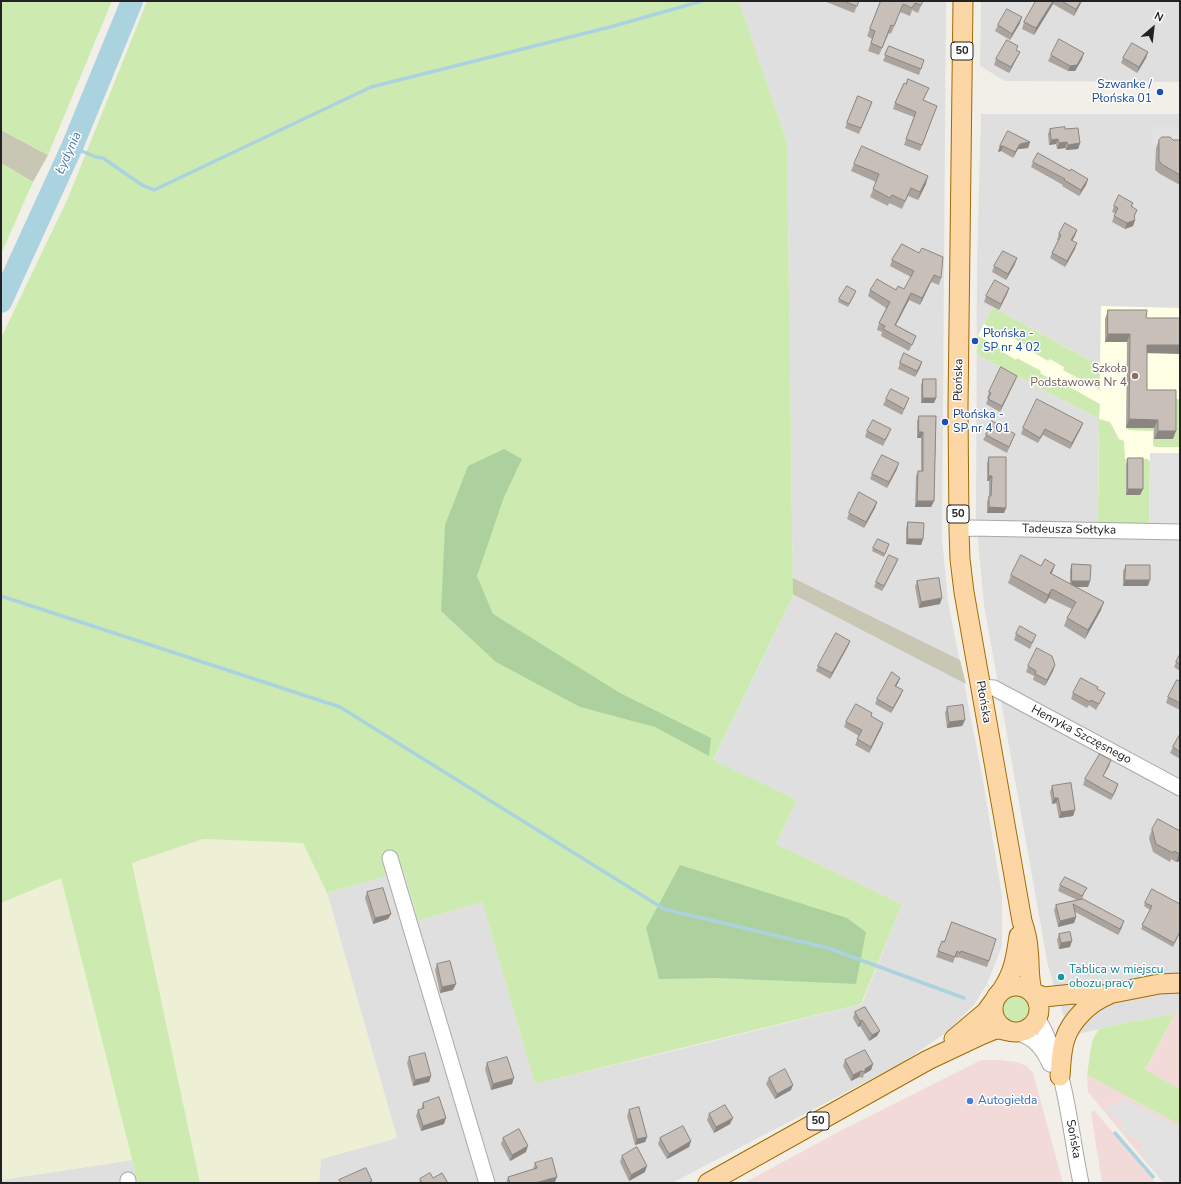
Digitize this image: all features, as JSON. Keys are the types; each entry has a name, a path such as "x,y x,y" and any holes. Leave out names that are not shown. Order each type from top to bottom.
{"main road":[{"name":"Płońska","path":"963,1 958,407 958,530 960,559 964,592 1022,921 1026,936 1028,949 1028,977 1033,992"},
{"name":"Płońska","path":"998,995 1010,978 1015,965 1022,921"},
{"path":"1105,995 1072,994 1044,997 1025,987 1017,985 1009,986 998,995 993,1008 995,1018 1001,1026 1012,1031 1024,1031 1030,1028 1038,1018 1048,1011 1105,995 1159,984 1180,983"},
{"path":"1033,992 1040,1004 1038,1018"},
{"name":"50","path":"928,1060 974,1024 986,1012 998,995"},
{"path":"1060,1076 1062,1052 1065,1038 1069,1029 1078,1017 1105,995"},
{"name":"50","path":"708,1183 928,1060 987,1032 999,1029 1012,1031"}],"street":[{"name":"Tadeusza Sołtyka","path":"958,530 971,528 1180,532"},
{"name":"Henryka Szczęsnego","path":"981,687 994,688 1180,788"},
{"path":"390,858 487,1183"},
{"name":"Sońska","path":"1038,1018 1053,1051 1060,1076 1081,1183"},
{"name":"Sońska","path":"1012,1031 1027,1036 1046,1054 1064,1095"}],"shaded area":[{"path":"739,1 946,1 942,538 948,601 982,775 1002,896 1002,946 987,984 974,1005 943,1035 900,1064 672,1183 319,1183 321,1159 397,1138 327,893 404,871 418,921 482,902 535,1084 862,1004 902,904 776,844 797,800 713,761 793,596 787,143"},
{"path":"981,1 1180,1 1180,82 1005,81 980,66"},
{"path":"981,114 1180,114 1180,1013 1123,1023 1070,1036 1048,966 984,605 976,519 977,266"},
{"path":"1152,127 1180,127 1180,145 1152,144"},
{"path":"1,130 48,155 33,182 1,163"},
{"path":"1101,306 1180,308 1180,524 1098,524 1099,419 977,355 978,335 993,307 1100,366"},
{"path":"1150,453 1180,453 1180,524 1149,524"},
{"path":"789,576 960,660 966,684 783,589"},
{"path":"204,839 303,843 327,893 397,1138 321,1159 319,1183 200,1183 132,863"},
{"path":"61,878 132,1160 1,1180 1,903"},
{"path":"1180,1013 1180,1089 1145,1071 1175,1014"},
{"name":"Autogiełda","path":"981,1060 1016,1062 1027,1066 1033,1073 1063,1183 744,1183 842,1130"},
{"path":"1087,1075 1180,1125 1180,1183 1164,1183 1145,1161 1088,1092"},
{"path":"1124,1099 1180,1129 1180,1183 1165,1183 1145,1160 1147,1156 1140,1151 1144,1143 1120,1130 1124,1122 1106,1112 1111,1102 1120,1107"},
{"path":"1094,1110 1156,1183 1102,1183 1091,1113"},
{"path":"132,1160 138,1183 1,1183 1,1180"}],"green space":[{"path":"1,1 112,1 48,155 1,130"},
{"path":"147,1 739,1 787,143 793,596 713,760 797,800 776,844 902,904 861,1004 535,1084 482,902 418,921 404,871 327,893 303,843 203,839 132,863 200,1183 138,1183 61,878 1,903 1,338 68,198"},
{"path":"1,163 33,182 1,254"},
{"path":"993,307 1100,366 1100,390 1063,370 1064,367 1050,359 1048,361 1024,347 1025,345 1010,336 1008,338 984,324"},
{"path":"978,336 1001,349 1001,351 1016,360 1017,358 1041,371 1040,373 1056,382 1057,380 1100,404 1099,419 977,355"},
{"path":"1173,399 1180,399 1179,447 1155,447 1153,445 1153,431 1129,430 1126,428 1143,428"},
{"path":"1099,419 1110,422 1119,439 1124,441 1125,459 1148,459 1150,462 1149,524 1098,524"},
{"path":"504,449 522,459 504,497 477,576 493,614 620,693 711,738 709,756 655,727 580,707 496,662 441,611 445,525 468,466"},
{"path":"680,865 847,918 866,932 856,984 718,978 659,979 646,928"},
{"path":"1016,995 1026,999 1030,1009 1026,1019 1016,1023 1006,1019 1002,1009 1006,999"},
{"path":"1175,1014 1145,1070 1180,1089 1180,1125 1087,1075 1092,1041 1099,1029 1123,1023"}],"building":[{"path":"844,1 859,1 857,6"},
{"path":"881,1 923,1 921,5 915,3 912,8 903,4 894,26 891,25 882,48 871,43 875,31 870,29"},
{"path":"1036,1 1053,1 1036,28 1024,22"},
{"path":"1062,1 1081,1 1076,9"},
{"path":"1007,9 1022,17 1012,34 998,25"},
{"path":"1059,39 1084,53 1077,65 1070,66 1051,55"},
{"path":"1007,40 1018,46 1016,50 1020,52 1011,67 996,59"},
{"path":"1132,43 1148,52 1139,67 1123,58"},
{"path":"889,46 924,60 921,69 885,55"},
{"path":"908,79 929,88 923,100 937,106 922,145 906,139 916,112 895,103 904,83 906,84"},
{"path":"858,96 872,102 861,128 847,123"},
{"path":"1065,127 1065,129 1078,128 1080,143 1068,145 1067,142 1059,143 1058,139 1051,140 1050,129"},
{"path":"1008,131 1030,142 1020,144 1015,152 1000,146"},
{"path":"1162,137 1170,137 1173,140 1180,140 1180,175 1159,161 1159,140"},
{"path":"862,146 928,176 920,192 911,188 905,201 892,195 890,198 873,189 879,174 854,164"},
{"path":"1038,153 1070,171 1071,169 1088,179 1081,190 1064,180 1065,179 1033,162"},
{"path":"1119,195 1133,203 1131,206 1137,210 1134,216 1135,220 1127,223 1114,216 1118,208 1114,206"},
{"path":"1065,223 1077,230 1071,240 1077,243 1067,261 1052,253"},
{"path":"902,244 919,253 922,248 943,257 941,278 934,275 922,298 911,293 895,325 916,336 912,345 883,329 885,326 879,323 890,302 870,290 877,279 896,290 898,286 904,289 914,271 892,260"},
{"path":"1003,251 1017,258 1008,274 994,266"},
{"path":"995,280 1009,288 1001,304 986,296"},
{"path":"847,286 856,291 849,304 839,299"},
{"name":"Szkoła Podstawowa Nr 4","path":"1108,310 1147,310 1146,318 1180,318 1180,345 1147,345 1147,390 1176,390 1176,431 1158,431 1158,420 1129,419 1130,334 1108,334"},
{"path":"904,353 922,362 917,371 900,363"},
{"path":"1001,367 1017,376 1002,406 988,399 991,393 989,392"},
{"path":"923,379 936,379 936,398 923,398"},
{"path":"891,389 909,398 904,409 886,399"},
{"path":"1037,399 1083,423 1072,443 1045,429 1040,438 1023,428"},
{"path":"919,416 936,416 934,501 917,501 918,471 923,471 923,432 919,432"},
{"path":"873,420 891,429 885,440 867,431"},
{"path":"992,421 1015,434 1009,447 986,435"},
{"path":"882,455 899,463 889,482 872,474"},
{"path":"989,457 1006,457 1006,508 989,507 992,476 989,476"},
{"path":"1128,458 1143,458 1143,489 1128,489"},
{"path":"859,492 877,502 866,522 849,513"},
{"path":"908,522 924,523 923,539 908,539"},
{"path":"878,539 889,544 885,554 873,548"},
{"path":"889,555 898,559 884,586 876,582"},
{"path":"1021,555 1041,566 1045,559 1055,565 1050,573 1104,602 1088,630 1067,618 1076,602 1052,589 1048,595 1011,575"},
{"path":"1072,564 1091,565 1090,581 1072,581"},
{"path":"1126,565 1150,565 1150,580 1125,580"},
{"path":"939,578 942,598 921,602 917,581"},
{"path":"1020,626 1036,635 1032,643 1016,634"},
{"path":"836,633 850,641 832,673 818,666"},
{"path":"1037,648 1052,656 1055,665 1047,680 1035,674 1036,671 1028,666"},
{"path":"1180,654 1180,664 1176,662"},
{"path":"892,672 900,678 895,686 903,690 893,708 877,699"},
{"path":"1081,678 1098,687 1097,689 1105,693 1099,704 1091,700 1090,702 1073,693"},
{"path":"1177,680 1180,681 1180,703 1168,697"},
{"path":"856,704 872,713 871,716 883,723 871,747 857,739 862,730 846,722"},
{"path":"963,705 965,720 949,722 947,707"},
{"path":"1180,734 1180,752 1173,747"},
{"path":"1100,754 1111,760 1103,776 1118,784 1113,795 1085,779"},
{"path":"1071,783 1075,810 1061,812 1058,798 1054,798 1052,786"},
{"path":"1158,819 1180,831 1180,854 1174,851 1173,853 1156,844 1152,829"},
{"path":"1065,877 1087,888 1082,896 1060,885"},
{"path":"383,888 391,914 375,918 367,892"},
{"path":"1152,889 1180,904 1180,932 1174,943 1142,925 1152,906 1145,903"},
{"path":"1083,899 1124,921 1120,929 1073,904 1076,917 1060,921 1056,905"},
{"path":"952,922 996,939 989,961 961,951 960,953 957,951 955,957 938,951 942,941 944,942"},
{"path":"1070,932 1072,941 1061,943 1059,934"},
{"path":"450,961 456,984 442,987 437,964"},
{"path":"865,1007 880,1031 872,1035 862,1020 860,1021 855,1012"},
{"path":"865,1050 873,1064 865,1069 865,1072 861,1071 853,1075 845,1060"},
{"path":"425,1053 431,1076 415,1080 409,1057"},
{"path":"507,1057 514,1078 493,1084 487,1063"},
{"path":"785,1069 793,1085 777,1094 769,1078"},
{"path":"439,1097 446,1118 423,1126 418,1110 424,1108 423,1103"},
{"path":"725,1105 733,1118 716,1127 709,1114"},
{"path":"639,1107 647,1137 637,1139 629,1110"},
{"path":"683,1126 691,1141 669,1154 660,1138"},
{"path":"519,1129 528,1146 512,1155 503,1138"},
{"path":"637,1147 647,1166 631,1175 622,1156"},
{"path":"552,1158 557,1177 535,1183 510,1183 508,1177 537,1168 535,1163"},
{"path":"366,1168 372,1181 367,1183 341,1183 339,1180"},
{"path":"430,1173 433,1178 442,1173 448,1183 422,1183 420,1179"}],"waterway":[{"name":"Łydynia","path":"1,302 72,147 132,1"},
{"path":"72,147 96,157 103,158 142,185 154,190 371,87 610,27 702,1"},
{"path":"1,596 340,707 664,909 828,948 964,998"},
{"path":"1115,1133 1153,1177"}],"place":[{"name":"Szwanke / Płońska 01","path":"1160,92"},
{"name":"Płońska - SP nr 4 02","path":"975,341"},
{"name":"Szkoła Podstawowa Nr 4","path":"1135,376"},
{"name":"Płońska - SP nr 4 01","path":"945,422"},
{"name":"Tablica w miejscu obozu pracy","path":"1061,977"},
{"name":"Autogiełda","path":"970,1101"}]}
